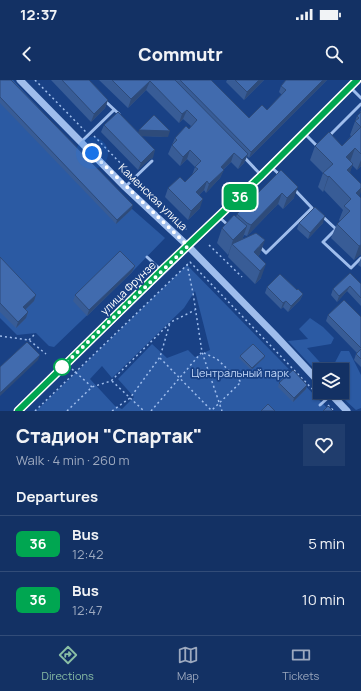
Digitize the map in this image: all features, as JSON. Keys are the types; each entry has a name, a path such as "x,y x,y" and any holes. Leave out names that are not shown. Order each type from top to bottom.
{"main road":[{"name":"улица Фрунзе","path":"18,411 162,270 271,167 357,80"}],"street":[{"name":"Каменская улица","path":"20,80 125,187 188,246 313,376"},
{"path":"336,399 348,411"}],"lane":[{"path":"350,87 361,98"},
{"path":"100,96 123,119"},
{"path":"304,134 318,148 361,104"},
{"path":"81,142 114,110"},
{"path":"240,153 262,175"},
{"path":"125,187 152,162"},
{"path":"271,167 282,178"},
{"path":"294,189 316,210"},
{"path":"258,245 266,253 312,208 311,206"},
{"path":"321,215 336,229 323,242 350,268 361,258"},
{"path":"219,217 234,230"},
{"path":"147,257 162,270"},
{"path":"320,405 324,401"}],"path":[{"path":"35,80 88,134 94,136 188,231"},
{"path":"209,245 242,277"},
{"path":"35,411 190,262 334,411"},
{"path":"187,264 202,352 222,411"},
{"path":"67,411 92,387 111,381 171,322 195,310"},
{"path":"112,411 130,398 160,357 171,322"},
{"path":"29,340 36,333"},
{"path":"0,336 29,340 46,354"},
{"path":"151,411 202,352"},
{"path":"160,357 181,377 212,411 219,402 241,382 217,359 202,352"},
{"path":"67,362 74,373 92,387"},
{"path":"111,381 144,411"}],"green space":[{"path":"0,80 13,80 132,209 165,238 54,347 49,346 36,333 17,335 0,318"},
{"name":"Центральный парк","path":"187,265 313,394 313,399 318,399 330,411 36,411","holes":["195,291 210,350 195,357 188,350 167,358 152,344 118,379 134,397 122,409 115,406 90,379 102,366 112,378 184,308"]},
{"path":"310,318 323,327 334,338 331,344 307,348 321,363 313,363 313,368 288,341 308,339 299,329"},
{"path":"341,351 349,351 361,375 361,408 356,410 344,399 349,399 349,363 335,363"}],"building":[{"path":"0,80 11,80 133,205 117,220 0,97"},
{"path":"62,80 89,80 108,100 94,114"},
{"path":"112,80 175,80 248,154 242,160 234,153 221,167 224,170 209,184 207,181 196,192 203,199 191,211 168,188 180,177 185,182 198,169 195,167 201,161 190,150 183,157 172,145 177,140 175,138 186,126 189,129 197,120 187,110 182,114 150,81 131,99"},
{"path":"180,80 211,80 249,118 262,105 267,110 286,90 281,86 286,80 323,80 251,152"},
{"path":"235,80 259,80 247,92"},
{"path":"118,112 155,150 141,163 104,125"},
{"path":"361,112 361,127 355,121 359,118 357,116"},
{"path":"154,115 170,131 139,130"},
{"path":"361,127 361,154 355,148 346,157 353,164 347,170 361,184 361,188 356,193 361,198 361,245 359,246 337,224 350,211 344,206 351,199 329,176 328,177 323,173 333,164 315,146 329,132 342,146"},
{"path":"281,170 298,187 287,198 282,193 251,225 247,223 237,214"},
{"path":"315,207 325,216 310,233 299,223"},
{"path":"234,215 247,226 233,240 222,228"},
{"path":"256,233 265,240 254,252 266,264 260,271 232,244"},
{"path":"120,251 135,266 89,310 75,295"},
{"path":"0,257 36,295 23,307 28,312 18,322 0,303"},
{"path":"350,273 361,284 361,298 350,286 339,296 333,289"},
{"path":"280,274 303,294 291,306 286,301 283,303 267,287"},
{"path":"344,300 361,317 361,348 328,315"},
{"path":"27,342 40,355 0,393 0,367"},
{"path":"253,344 265,356 252,368 240,356"},
{"path":"361,349 361,359 356,354"},
{"path":"293,370 307,385 294,398 279,383"},
{"path":"268,404 275,411 261,411"},
{"path":"328,406 333,411 323,411"}],"bus line":[{"name":"36","path":"18,411 162,270 219,217 357,80"}],"route":[{"path":"62,367 188,246 125,187 92,153"}]}
